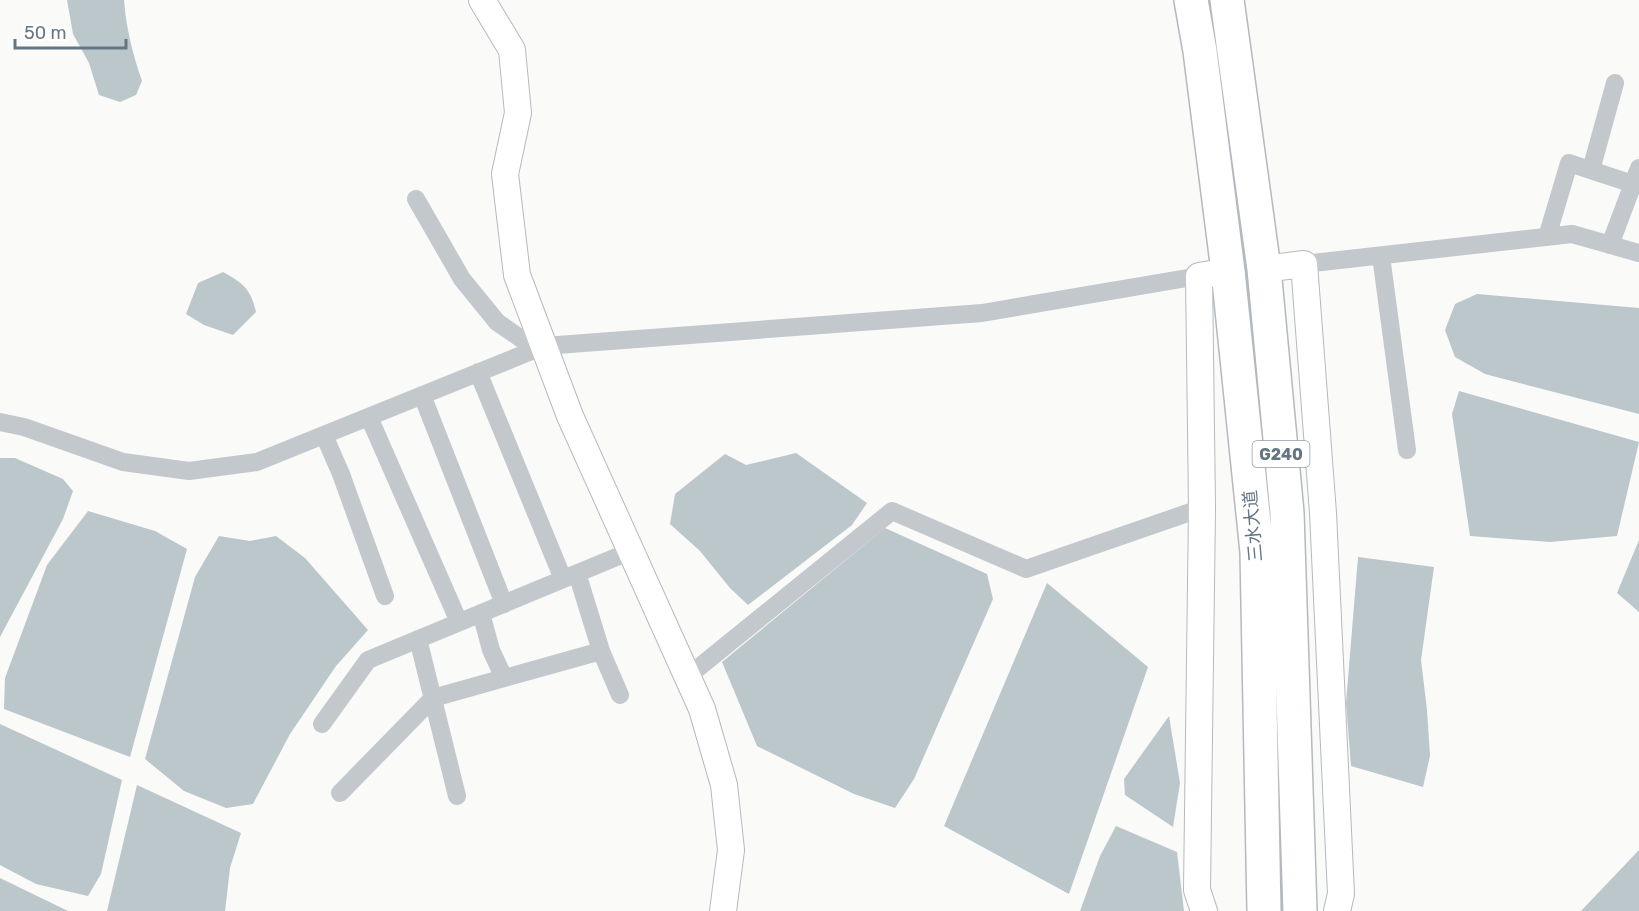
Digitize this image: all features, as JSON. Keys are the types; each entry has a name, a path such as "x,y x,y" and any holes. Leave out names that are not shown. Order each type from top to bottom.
{"highway":[{"name":"三水大道","path":"1191,0 1200,51 1214,274 1257,552 1264,909"},
{"name":"三水大道","path":"1227,0 1264,269 1287,513 1300,911"}],"street":[{"path":"482,0 512,50 518,113 505,174 517,275 540,347 702,709 724,785 731,850 723,911"},
{"path":"1591,170 1615,83"},
{"path":"1547,237 1569,163 1637,179 1610,245"},
{"path":"416,199 462,279 497,322 540,347"},
{"path":"1264,269 1572,234 1639,253"},
{"path":"1381,256 1407,450"},
{"path":"1304,264 1323,513 1341,894 1337,911"},
{"path":"0,422 24,427 123,462 189,471 257,462 540,347 982,313 1214,274 1202,508 1197,890 1204,911"},
{"path":"478,372 570,576 620,695"},
{"path":"422,395 504,604"},
{"path":"369,417 459,622"},
{"path":"324,435 341,474 385,596"},
{"path":"687,677 892,511 1026,569 1202,508"},
{"path":"322,724 368,660 631,551"},
{"path":"481,613 491,650 504,678"},
{"path":"418,639 457,796"},
{"path":"340,793 433,698 601,651"}],"shaded area":[{"path":"67,0 124,0 130,41 142,81 136,95 120,102 99,95 89,63 73,34"},
{"path":"223,272 249,292 256,312 233,335 204,325 186,314 198,283"},
{"path":"1477,294 1639,308 1639,414 1485,374 1455,357 1445,330 1455,304"},
{"path":"1459,391 1639,442 1617,536 1550,542 1470,536 1452,414"},
{"path":"796,453 867,503 852,525 748,605 730,588 700,551 670,524 675,494 725,454 746,465"},
{"path":"0,458 15,458 63,479 73,491 63,519 0,637"},
{"path":"88,511 155,531 187,549 130,757 4,709 5,678 47,565"},
{"path":"885,528 987,574 993,599 914,779 895,808 854,794 757,746 722,662"},
{"path":"219,536 250,541 276,536 305,558 368,630 336,666 290,734 253,804 226,808 184,791 145,759 195,577"},
{"path":"1639,540 1639,612 1617,593"},
{"path":"1358,557 1434,567 1421,660 1430,756 1423,787 1351,766 1346,703"},
{"path":"1047,583 1148,667 1069,894 944,826"},
{"path":"1169,716 1180,783 1173,827 1125,795 1124,779"},
{"path":"0,724 122,780 101,874 88,896 36,884 0,865"},
{"path":"137,785 241,833 230,868 225,911 107,911"},
{"path":"1116,826 1177,852 1184,911 1080,911 1100,856"},
{"path":"1639,850 1639,911 1581,911"},
{"path":"0,878 68,911 0,911"}]}
